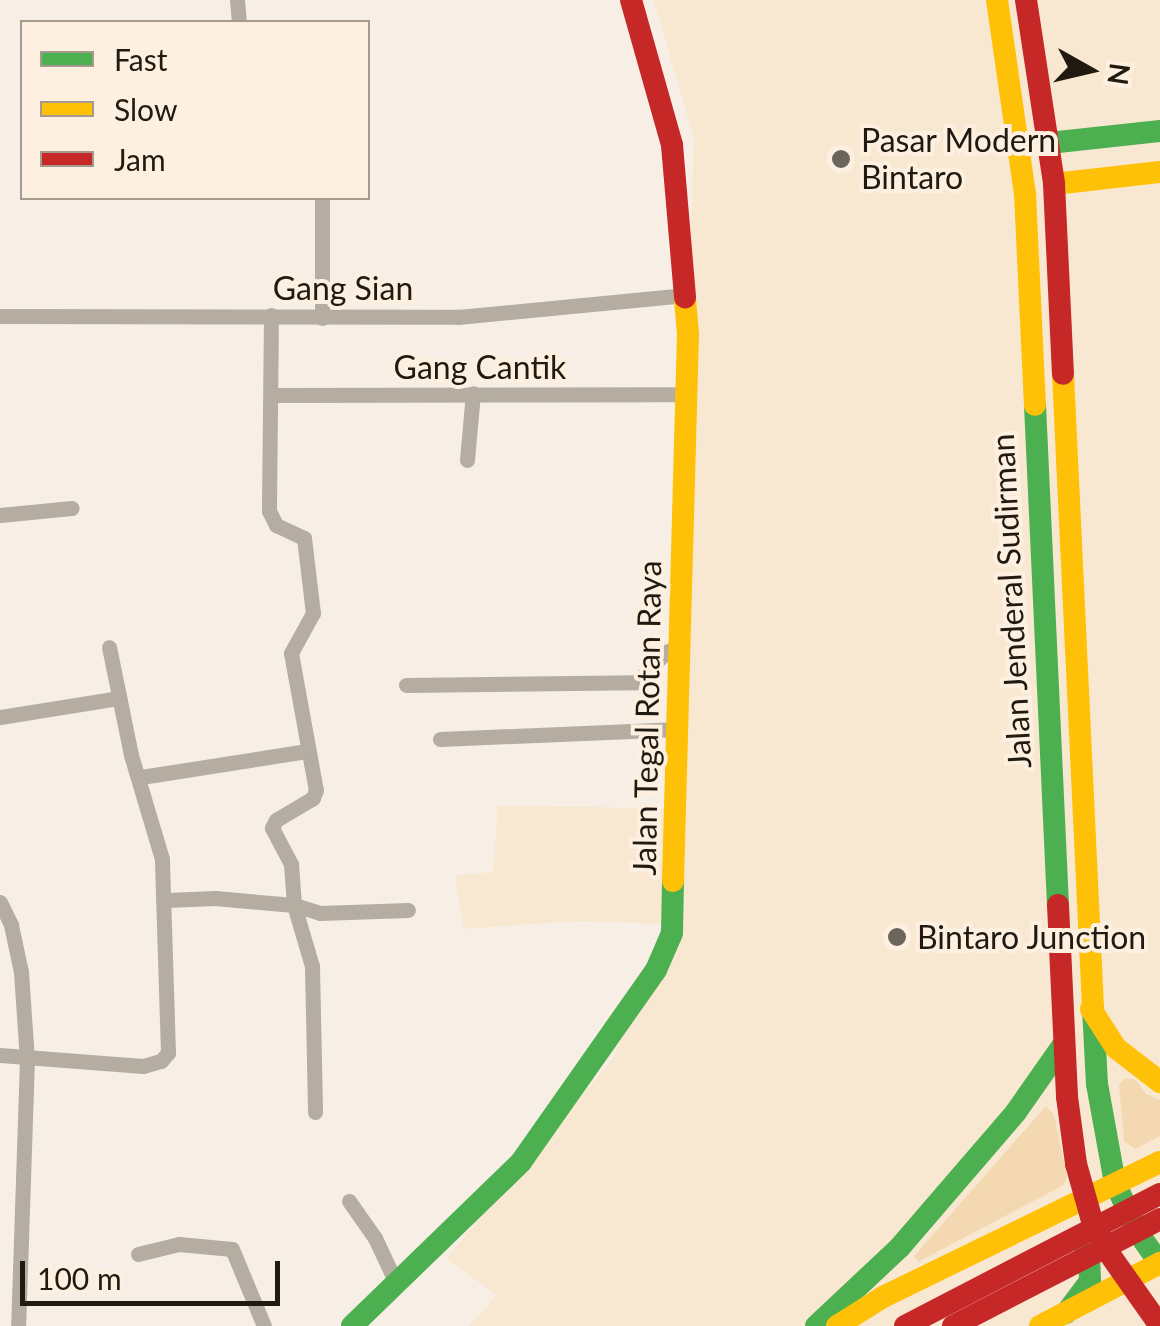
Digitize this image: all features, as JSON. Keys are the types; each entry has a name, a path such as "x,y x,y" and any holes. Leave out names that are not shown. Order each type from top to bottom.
{"main road":[{"name":"Jalan Tegal Rotan Raya","path":"352,1326 521,1162 666,950 676,895 688,394 686,295 672,145 631,0"},
{"name":"Jalan Jenderal Sudirman","path":"997,0 1025,194 1069,1114 1084,1199 1126,1280 1160,1326"},
{"name":"Jalan Jenderal Sudirman","path":"1026,0 1054,184 1096,1084 1115,1183 1139,1234 1160,1263"},
{"path":"1049,143 1160,131"},
{"path":"1054,184 1160,172"},
{"path":"1032,363 1051,372 1063,365"},
{"path":"1035,398 1046,390 1065,396"},
{"path":"1092,1009 1116,1048 1160,1082"},
{"path":"816,1326 900,1247 953,1187 1063,1045"},
{"path":"837,1326 883,1297 1160,1164"},
{"path":"905,1326 1160,1198 1154,1178 1160,1164"},
{"path":"952,1326 1160,1219"},
{"path":"1030,1225 1059,1221 1076,1232 1090,1254 1090,1282 1066,1313"},
{"path":"1040,1326 1160,1263"}],"street":[{"path":"322,200 322,318"},
{"name":"Gang Sian","path":"0,316 458,317 686,295"},
{"path":"271,315 270,511 276,525 304,538 313,610 291,653 314,796 276,820 272,828 291,864 294,905 312,966 314,1112"},
{"path":"467,460 473,394"},
{"name":"Gang Cantik","path":"272,396 688,394"},
{"path":"0,515 72,508"},
{"path":"0,1056 125,1066 166,1058 166,900 160,844 131,755 109,646"},
{"path":"406,686 637,682 666,652 681,646"},
{"path":"0,717 119,698"},
{"path":"440,738 680,730"},
{"path":"141,777 307,751"},
{"path":"166,900 215,898 294,905 331,913 408,910"},
{"path":"0,902 11,926 21,972 27,1059 8,1279 18,1326"},
{"path":"349,1201 375,1238 397,1285"},
{"path":"138,1254 179,1244 232,1249 264,1326"}],"shaded area":[{"path":"654,0 1160,0 1160,1326 469,1326 497,1295 446,1259 614,1057 662,924 578,921 464,929 455,875 493,872 498,806 670,808 694,139"},
{"path":"1125,1078 1136,1080 1146,1094 1160,1100 1160,1136 1135,1149 1124,1141 1119,1085"},
{"path":"1046,1106 1054,1115 1067,1176 1064,1185 918,1262 914,1256"}],"traffic: fast":[{"path":"1049,143 1160,131"},
{"path":"1035,405 1058,905"},
{"path":"352,1326 521,1162 656,970 672,933 673,881"},
{"path":"1093,1008 1097,1084 1115,1183 1139,1234 1160,1264"},
{"path":"816,1326 900,1247 1016,1112 1063,1045"},
{"path":"1066,1313 1090,1281 1089,1255 1082,1240"}],"traffic: slow":[{"path":"997,0 1025,194 1035,405"},
{"path":"1054,184 1160,172"},
{"path":"673,881 688,334 685,297"},
{"path":"1063,374 1093,1008"},
{"path":"1091,1009 1116,1048 1160,1082"},
{"path":"837,1326 883,1297 1160,1162"},
{"path":"1040,1326 1160,1263"}],"traffic: jam":[{"path":"631,0 672,145 685,297"},
{"path":"1026,0 1054,184 1063,374"},
{"path":"1058,905 1067,1097 1076,1164 1091,1217 1108,1252 1160,1326"},
{"path":"905,1326 1160,1194"},
{"path":"953,1326 1160,1219"}],"place":[{"name":"Pasar Modern Bintaro","path":"841,159"},
{"name":"Bintaro Junction","path":"897,937"}]}
